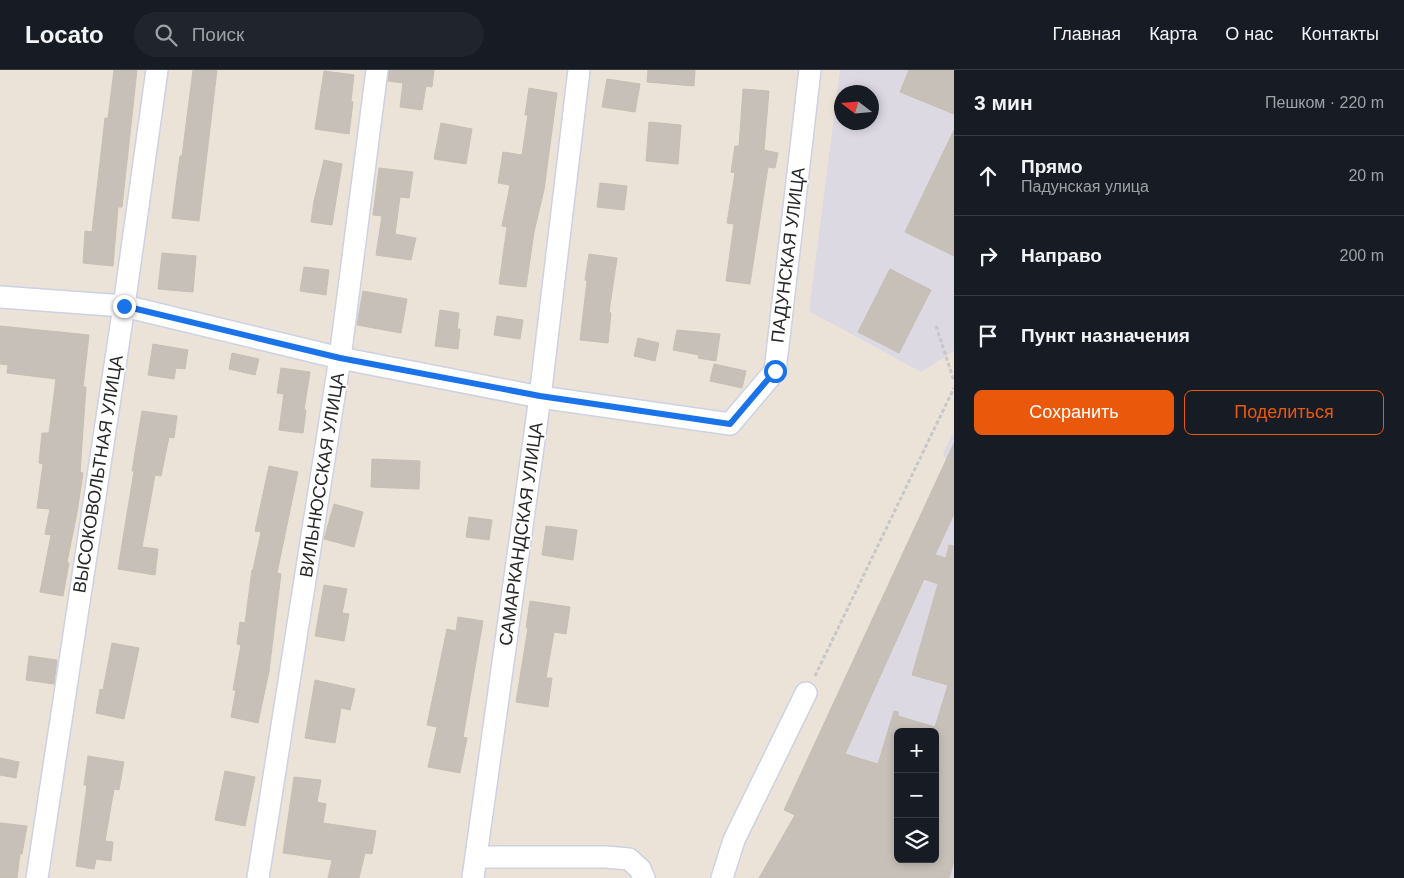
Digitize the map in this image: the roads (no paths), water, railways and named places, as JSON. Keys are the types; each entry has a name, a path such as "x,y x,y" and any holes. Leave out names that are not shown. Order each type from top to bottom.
{"street":[{"name":"ВЫСОКОВОЛЬТНАЯ УЛИЦА","path":"37,878 124,306 157,70"},
{"name":"ВИЛЬНЮССКАЯ УЛИЦА","path":"258,878 340,358 377,70"},
{"name":"САМАРКАНДСКАЯ УЛИЦА","path":"473,878 540,396 579,70"},
{"name":"ПАДУНСКАЯ УЛИЦА","path":"540,396 730,424 775,371 810,70"},
{"path":"0,297 124,306 340,358 540,396"},
{"path":"722,878 734,840 806,693"},
{"path":"477,857 606,857 629,859 640,869 644,878"}]}
